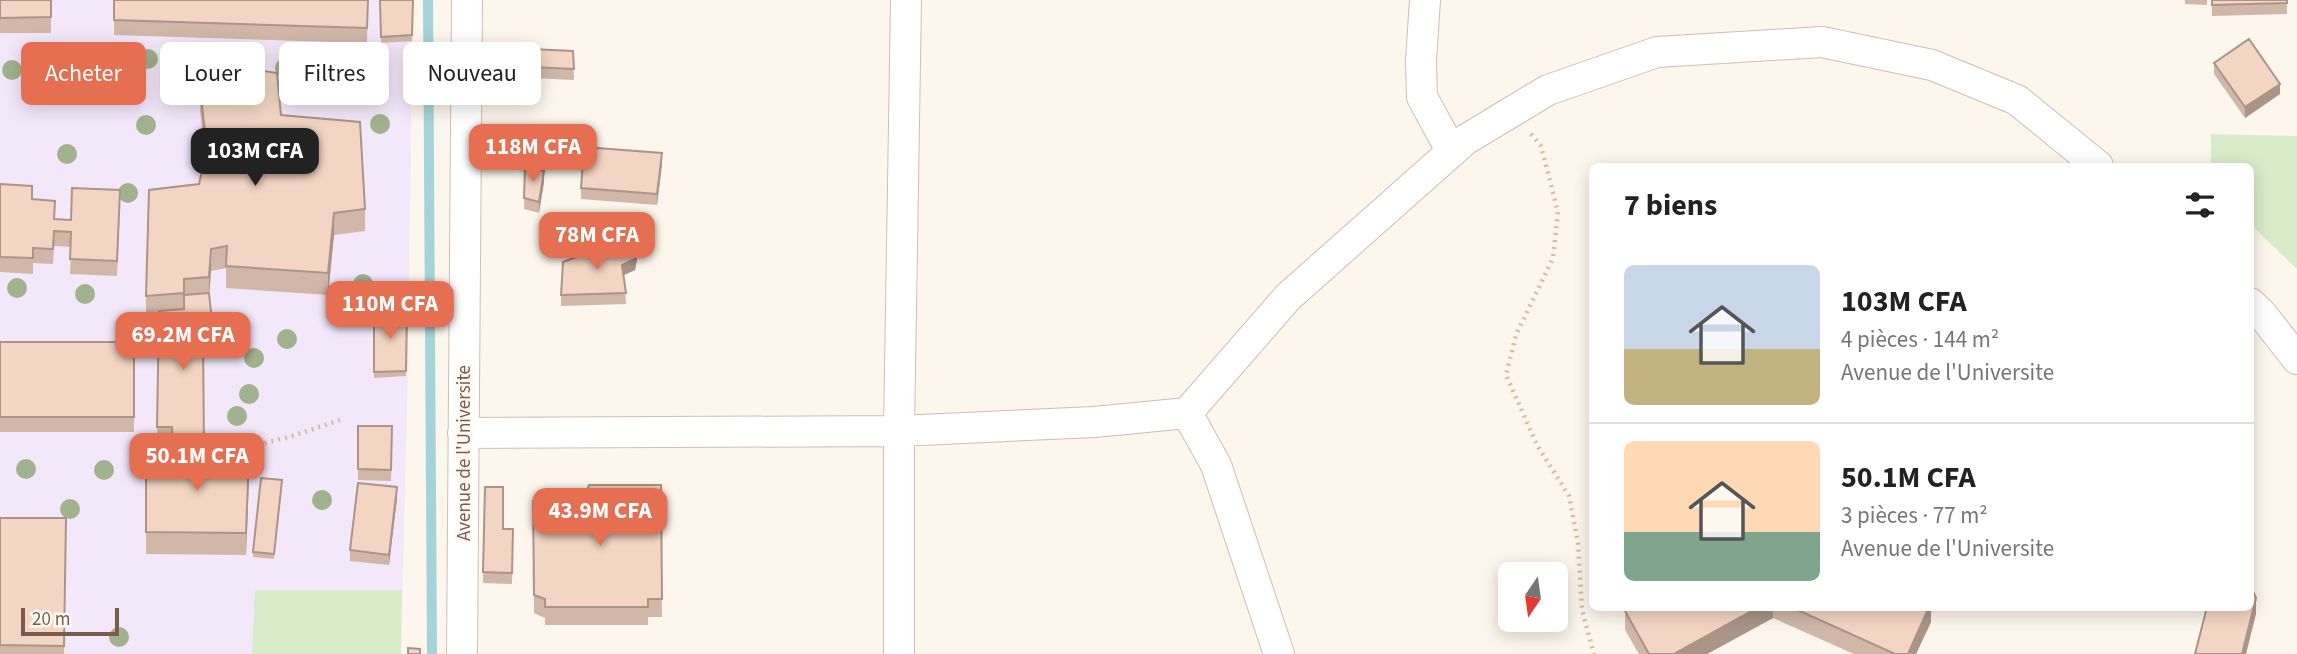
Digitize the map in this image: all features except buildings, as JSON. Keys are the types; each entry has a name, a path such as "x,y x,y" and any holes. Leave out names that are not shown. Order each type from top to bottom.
{"street":[{"name":"Avenue de l'Universite","path":"462,654 467,0"},
{"path":"900,654 899,431 906,0"},
{"path":"1425,0 1421,60 1423,97 1452,152"},
{"path":"463,433 899,431 1094,422 1187,413 1288,297 1465,141 1548,90 1657,52 1822,42 1931,65 2017,100 2094,163"},
{"path":"2254,307 2297,359"},
{"path":"1187,413 1216,465 1279,654"}],"path":[{"path":"1513,112 1541,146 1558,212 1553,258 1516,335 1506,375 1536,445 1569,496 1578,543 1582,610 1594,654"},
{"path":"220,455 340,420"}],"shaded area":[{"path":"0,0 413,0 412,42 403,42 403,105 411,105 401,654 0,654"}],"green space":[{"path":"2211,134 2297,136 2297,269 2254,228 2254,163 2211,163"},
{"path":"255,590 402,590 401,654 252,654"}],"waterway":[{"path":"428,0 432,654"}]}
